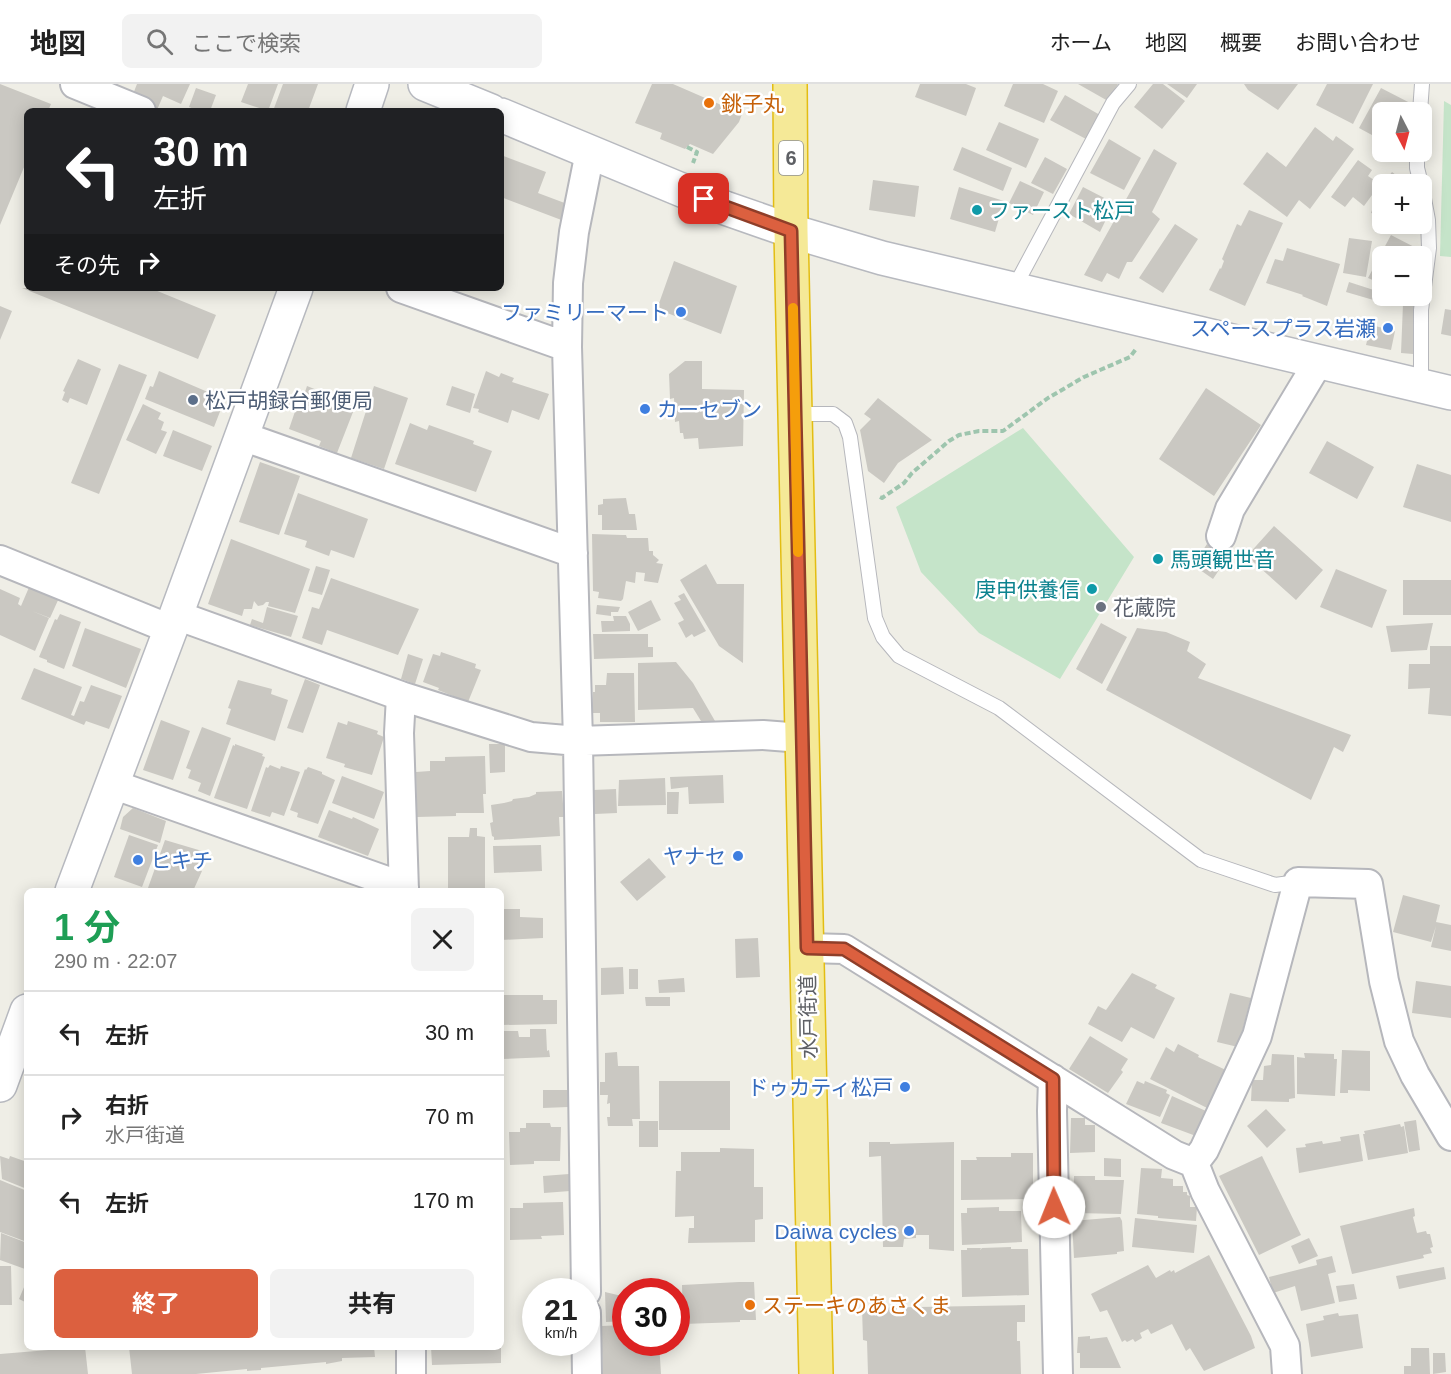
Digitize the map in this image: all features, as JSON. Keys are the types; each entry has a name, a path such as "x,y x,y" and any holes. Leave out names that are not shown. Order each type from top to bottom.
{"highway":[{"name":"水戸街道","path":"790,84 791,231 816,1374"}],"street":[{"path":"75,84 134,108"},
{"path":"364,108 372,84"},
{"path":"425,84 484,108"},
{"path":"504,116 725,208 791,231 882,258 1436,389"},
{"path":"586,1278 578,741 567,347 568,283 573,232 590,152"},
{"path":"73,888 295,291"},
{"path":"409,291 567,347"},
{"path":"1221,536 1230,509 1319,361"},
{"path":"242,436 573,553"},
{"path":"0,560 173,622 531,737 578,741 763,735 802,738"},
{"path":"401,696 399,733 404,888"},
{"path":"112,784 401,888"},
{"path":"1194,1163 1204,1150 1257,1036 1298,882 1368,884 1384,981 1399,1041 1415,1075 1451,1136"},
{"path":"807,948 844,949 1174,1155 1194,1163 1205,1191 1285,1346 1287,1374"},
{"path":"1,1079 24,1019"},
{"path":"1053,1079 1058,1374"},
{"path":"411,1350 411,1374"},
{"path":"587,1356 587,1374"}],"lane":[{"path":"1014,288 1113,103 1129,84"},
{"path":"1421,102 1422,84"},
{"path":"1428,234 1429,248 1420,310 1436,389"},
{"path":"795,414 833,414 845,423 850,437 875,618 883,637 899,656 999,708 1201,860 1275,885 1298,882"}],"path":[{"path":"687,147 697,152 693,163"},
{"path":"857,487 882,498 904,483 912,473 949,441 960,435 979,431 1004,431 1048,398 1084,377 1130,357 1140,341 1145,320"}],"green space":[{"path":"1444,101 1451,105 1451,257 1440,256"},
{"path":"1023,428 1134,557 1060,679 979,633 921,572 896,507"}],"building":[{"path":"0,84 51,104 49,108 24,108 24,167 0,225"},
{"path":"137,84 190,84 181,104 163,96 158,108 152,108 131,99"},
{"path":"248,84 278,84 269,108 259,108 241,102"},
{"path":"283,84 318,84 309,108 274,108"},
{"path":"652,84 673,84 742,114 739,122 713,154 690,144 685,149 660,139 662,133 635,123"},
{"path":"920,84 966,84 976,88 966,116 915,97"},
{"path":"1013,84 1043,84 1058,91 1044,123 1004,106"},
{"path":"1078,84 1118,84 1108,101"},
{"path":"1153,84 1163,84 1185,101 1162,129 1134,107"},
{"path":"1167,84 1197,84 1187,98"},
{"path":"1244,84 1298,84 1278,110 1248,90"},
{"path":"1327,84 1373,84 1353,124 1316,105"},
{"path":"196,88 216,95 211,108 189,107"},
{"path":"1381,88 1408,102 1373,102"},
{"path":"1065,95 1100,115 1086,139 1050,120"},
{"path":"1372,104 1372,135 1359,128"},
{"path":"999,122 1039,139 1026,168 986,150"},
{"path":"1315,127 1333,141 1336,136 1354,149 1310,209 1299,200 1287,217 1243,184 1267,152 1286,167"},
{"path":"1109,139 1141,158 1124,190 1090,173"},
{"path":"962,147 1012,168 1003,191 953,170"},
{"path":"1154,149 1177,163 1152,212 1160,219 1132,262 1127,262 1119,279 1107,273 1102,282 1084,275"},
{"path":"504,156 546,172 538,193 570,205 564,221 504,198"},
{"path":"1045,157 1067,169 1053,194 1031,183"},
{"path":"1358,160 1372,170 1368,176 1372,179 1372,195 1364,206 1353,197 1345,207 1331,197"},
{"path":"873,180 919,186 915,217 869,210"},
{"path":"1020,181 1044,192 1033,215 1009,203"},
{"name":"ファースト松戸","path":"959,187 1004,201 995,232 950,219"},
{"path":"1083,187 1114,203 1100,232 1069,214"},
{"path":"1249,210 1283,223 1245,306 1209,290 1221,269 1224,261 1222,259 1237,224 1241,226"},
{"path":"1175,224 1198,239 1163,293 1139,278"},
{"path":"1391,235 1412,246 1385,246"},
{"path":"1349,238 1372,241 1366,277 1343,273"},
{"path":"1287,248 1340,264 1327,306 1303,295 1266,283 1275,259 1283,261"},
{"path":"674,261 737,286 721,334 657,309"},
{"path":"1349,282 1372,289 1372,300 1346,292"},
{"path":"29,291 157,291 216,315 198,359"},
{"path":"0,306 12,311 0,340"},
{"path":"1403,306 1414,306 1413,354 1401,353"},
{"path":"1445,309 1451,310 1451,336 1441,334"},
{"path":"1371,325 1395,331 1391,350 1366,345"},
{"path":"78,359 101,369 87,405 70,398 68,403 62,400 65,392 63,391"},
{"path":"685,361 702,361 702,389 744,390 743,446 699,449 698,438 684,439 683,433 680,433 679,421 675,422 674,398 670,399 669,374"},
{"path":"119,364 147,375 99,494 71,483"},
{"path":"159,371 217,396 214,407 221,409 214,427 145,399"},
{"path":"486,371 499,377 501,373 514,378 512,382 549,394 539,420 512,410 508,423 473,408"},
{"path":"307,386 322,392 320,400 353,412 337,453 319,446 321,441 289,429 301,394 304,395"},
{"path":"374,386 408,398 384,469 351,458"},
{"path":"452,386 475,394 470,413 446,405"},
{"path":"1206,388 1261,425 1214,496 1159,459"},
{"path":"878,398 932,440 898,463 884,483 868,471 860,430 871,419 864,414"},
{"path":"143,404 161,413 158,419 164,422 161,430 167,432 156,454 126,440"},
{"path":"410,423 427,430 429,425 474,441 473,444 492,451 476,492 395,464"},
{"path":"173,430 212,446 202,471 163,456"},
{"path":"1327,441 1374,467 1357,499 1309,473"},
{"path":"260,462 300,476 279,535 239,522"},
{"path":"1417,464 1451,475 1451,522 1403,507"},
{"path":"298,493 368,519 354,558 331,550 329,556 305,547 307,541 284,534"},
{"path":"626,498 629,514 635,514 637,530 602,530 602,515 598,515 598,505 603,504 603,499"},
{"path":"1274,526 1323,570 1296,600 1247,556"},
{"path":"592,534 648,538 649,551 653,551 653,555 659,560 656,563 663,564 658,583 644,581 645,573 636,572 635,583 626,581 621,601 598,598 599,592 593,591"},
{"path":"231,539 310,569 295,613 268,606 269,602 258,606 254,601 252,609 244,609 242,616 208,604"},
{"path":"1207,544 1227,558 1213,579 1193,565"},
{"path":"706,564 717,584 744,584 743,663 719,646 680,580"},
{"path":"316,566 330,570 322,595 308,591"},
{"path":"1336,569 1387,590 1372,628 1320,607"},
{"path":"331,578 419,609 398,655 327,630 322,645 302,638 312,607 319,609"},
{"path":"1403,580 1451,580 1451,615 1403,615"},
{"path":"30,585 59,598 50,618 32,611 49,618 35,651 0,635 0,589 20,598 18,604 21,606"},
{"path":"684,593 706,631 694,637 692,634 686,638 678,623 684,620 674,603 681,600 678,596"},
{"path":"651,600 661,620 638,631 628,612"},
{"path":"597,605 620,607 618,612 611,612 611,616 596,614"},
{"path":"267,607 298,616 291,637 250,625 252,619 263,623"},
{"path":"60,614 81,622 64,669 39,657 55,619 57,620"},
{"path":"613,616 626,616 630,624 630,631 602,632 601,621 614,621"},
{"path":"1101,623 1127,637 1102,684 1076,669"},
{"path":"1433,623 1427,650 1391,652 1386,626"},
{"path":"85,628 141,649 126,688 72,666"},
{"path":"1137,628 1166,632 1190,642 1187,651 1206,664 1198,678 1351,735 1343,752 1334,747 1311,800 1106,690"},
{"path":"593,634 648,634 648,647 653,647 653,657 594,659"},
{"path":"1430,646 1451,646 1451,716 1428,714 1430,688 1408,689 1409,664 1430,664"},
{"path":"441,652 476,664 475,668 481,670 468,702 423,682 433,654 440,656"},
{"path":"408,654 423,659 415,684 401,679"},
{"path":"676,662 693,683 715,721 701,721 693,708 638,710 638,663"},
{"path":"34,668 82,687 71,715 74,716 80,701 84,702 91,685 122,696 109,729 86,721 84,725 21,699"},
{"path":"607,673 634,673 635,722 600,722 600,713 592,713 595,685 606,685"},
{"path":"305,679 320,685 303,733 287,728"},
{"path":"238,680 272,689 271,694 288,700 275,741 226,724 231,709 228,708"},
{"path":"161,720 190,731 173,780 143,770"},
{"path":"348,721 378,731 377,734 384,737 372,775 344,767 345,764 326,758 338,722 347,725"},
{"path":"202,727 231,738 210,796 198,791 201,783 188,778 191,770 186,768"},
{"path":"235,744 263,754 262,756 265,757 247,809 214,798"},
{"path":"489,744 505,744 505,772 490,773"},
{"path":"485,756 484,813 417,817 416,772 430,771 430,761 445,761 445,757"},
{"path":"270,765 300,772 284,816 272,812 270,817 251,811 266,767"},
{"path":"308,767 335,780 318,824 297,817 298,813 290,810 305,769"},
{"path":"723,775 724,803 689,804 688,787 671,789 670,777"},
{"path":"342,776 384,792 374,819 332,803"},
{"path":"665,778 666,805 618,806 619,780"},
{"path":"616,789 617,813 595,814 593,790"},
{"path":"562,791 564,817 559,817 560,836 494,840 490,823 493,822 491,805 529,797 536,792"},
{"path":"667,792 679,792 678,814 667,814"},
{"path":"133,808 166,821 160,843 120,829 123,817"},
{"path":"329,810 352,819 353,817 379,829 368,856 318,837"},
{"path":"470,828 477,828 477,836 485,837 485,888 448,888 448,837 469,837"},
{"path":"129,835 158,845 142,887 114,877"},
{"path":"165,840 202,851 200,855 203,856 198,870 202,871 194,888 148,888"},
{"path":"541,845 542,871 494,873 493,846"},
{"path":"649,858 666,877 637,901 620,882"},
{"path":"1403,895 1440,905 1436,922 1451,925 1451,951 1431,947 1436,926 1431,942 1393,932"},
{"path":"504,909 520,909 520,917 543,918 543,938 504,940"},
{"path":"758,938 760,977 736,978 735,939"},
{"path":"623,967 624,994 601,995 601,968"},
{"path":"629,969 638,969 638,989 629,989"},
{"path":"1132,973 1157,985 1155,988 1175,998 1154,1039 1131,1027 1122,1042 1088,1024 1098,1006 1106,1010"},
{"path":"684,978 685,992 659,993 658,980"},
{"path":"1416,981 1451,986 1451,1018 1412,1013"},
{"path":"1230,993 1251,998 1238,1047 1217,1042"},
{"path":"504,995 543,995 543,1000 557,1000 557,1024 504,1025"},
{"path":"645,997 670,997 670,1006 646,1006"},
{"path":"530,1029 546,1029 547,1051 549,1050 550,1057 504,1059 504,1031 518,1031 519,1037 530,1037"},
{"path":"1090,1036 1128,1059 1121,1070 1123,1072 1108,1093 1069,1069"},
{"path":"1178,1044 1199,1055 1198,1057 1228,1071 1211,1110 1150,1079 1166,1047 1174,1052"},
{"path":"1342,1050 1370,1051 1370,1091 1348,1090 1348,1093 1340,1093"},
{"path":"617,1052 618,1066 639,1066 640,1119 632,1119 633,1126 608,1126 610,1103 607,1104 608,1095 600,1095 600,1082 605,1082 605,1053"},
{"path":"1304,1053 1334,1054 1334,1059 1337,1059 1335,1096 1297,1094 1297,1057 1305,1058"},
{"path":"1272,1054 1294,1055 1295,1098 1289,1099 1289,1102 1251,1101 1252,1080 1263,1080 1264,1066 1271,1065"},
{"path":"659,1081 730,1081 730,1130 659,1130"},
{"path":"1137,1081 1144,1084 1145,1081 1167,1090 1166,1093 1170,1095 1160,1117 1126,1104"},
{"path":"543,1090 568,1090 568,1107 543,1108"},
{"path":"1172,1096 1206,1111 1196,1136 1161,1123"},
{"path":"1266,1109 1286,1130 1267,1148 1247,1126"},
{"path":"1071,1118 1085,1118 1085,1125 1095,1125 1095,1152 1070,1153"},
{"path":"1416,1120 1420,1150 1409,1152 1404,1122"},
{"path":"639,1121 658,1121 658,1147 639,1147"},
{"path":"526,1123 550,1123 551,1127 561,1127 560,1161 534,1161 534,1164 510,1165 509,1132 520,1132 520,1128 526,1128"},
{"path":"1400,1124 1401,1127 1404,1126 1408,1153 1368,1160 1364,1131"},
{"path":"1359,1134 1363,1161 1299,1173 1296,1148 1322,1141 1323,1144 1341,1141 1340,1137"},
{"path":"869,1142 890,1142 890,1144 954,1142 954,1251 929,1249 929,1235 916,1235 916,1238 904,1239 903,1247 883,1247 881,1156 869,1157"},
{"path":"720,1148 754,1149 754,1187 763,1187 763,1219 755,1220 755,1242 688,1243 689,1228 694,1228 694,1216 675,1217 676,1171 681,1171 681,1152 720,1152"},
{"path":"1011,1153 1033,1153 1033,1199 961,1200 961,1160 977,1160 976,1157 1011,1157"},
{"path":"0,1156 9,1159 10,1156 24,1161 24,1188 2,1179"},
{"path":"1262,1156 1301,1235 1259,1255 1219,1176"},
{"path":"1104,1158 1121,1159 1121,1177 1104,1176"},
{"path":"1141,1168 1162,1169 1161,1178 1173,1179 1173,1186 1183,1186 1183,1192 1187,1192 1190,1196 1190,1207 1197,1207 1196,1221 1137,1214"},
{"path":"569,1174 570,1191 544,1193 543,1176"},
{"path":"1074,1176 1095,1176 1095,1180 1124,1180 1121,1214 1074,1213"},
{"path":"0,1180 24,1190 24,1241 0,1232"},
{"path":"563,1202 564,1235 541,1236 542,1239 510,1240 510,1208 523,1208 523,1203"},
{"path":"999,1207 999,1211 1021,1211 1022,1242 962,1245 961,1213 967,1213 967,1208"},
{"path":"1414,1208 1415,1216 1413,1217 1417,1233 1426,1231 1430,1234 1432,1253 1423,1255 1424,1258 1352,1274 1340,1226"},
{"path":"1120,1217 1124,1251 1117,1252 1117,1254 1074,1258 1072,1221"},
{"path":"1135,1218 1197,1225 1194,1253 1132,1247"},
{"path":"1,1233 24,1242 24,1269 0,1260"},
{"path":"1309,1238 1318,1256 1299,1264 1291,1246"},
{"path":"1011,1247 1011,1249 1028,1249 1029,1295 962,1297 961,1250"},
{"path":"1209,1255 1255,1348 1204,1371 1190,1348 1186,1351 1172,1324 1151,1334 1148,1329 1140,1333 1142,1338 1135,1342 1133,1339 1122,1342 1107,1310 1100,1312 1091,1294 1148,1265 1156,1278 1170,1270 1171,1272 1174,1270 1175,1273"},
{"path":"1332,1256 1336,1272 1328,1274 1335,1303 1301,1311 1295,1286 1273,1293 1269,1277 1317,1265 1316,1260"},
{"path":"0,1266 11,1266 12,1305 0,1305"},
{"path":"1444,1267 1446,1279 1399,1289 1396,1276"},
{"path":"754,1282 756,1320 690,1324 690,1285"},
{"path":"1354,1284 1357,1299 1339,1302 1336,1286"},
{"path":"24,1287 24,1302 19,1299"},
{"path":"605,1292 612,1294 612,1322 606,1322"},
{"path":"1025,1305 1025,1322 1017,1322 1021,1374 868,1374 867,1341 863,1340 862,1308"},
{"path":"1338,1313 1339,1316 1358,1314 1363,1348 1311,1357 1306,1324 1324,1320 1323,1316"},
{"path":"601,1326 612,1326 612,1356 660,1356 661,1374 603,1374"},
{"path":"1090,1336 1090,1339 1107,1337 1121,1368 1080,1368 1080,1353 1077,1353 1078,1337"},
{"path":"1411,1348 1429,1348 1430,1374 1404,1374 1404,1366 1411,1366"},
{"path":"85,1350 88,1374 0,1374 0,1354"},
{"path":"129,1350 374,1350 375,1357 342,1358 342,1361 326,1364 326,1362 247,1371 247,1369 196,1374 132,1374"},
{"path":"431,1350 501,1350 501,1363 432,1365"},
{"path":"1433,1353 1445,1353 1446,1372 1433,1374"}],"slow traffic":[{"path":"793,308 798,552"}],"place":[{"name":"銚子丸","path":"709,103"},
{"name":"ファースト松戸","path":"977,210"},
{"name":"ファミリーマート","path":"681,312"},
{"name":"スペースプラス岩瀬","path":"1388,328"},
{"name":"松戸胡録台郵便局","path":"193,400"},
{"name":"カーセブン","path":"645,409"},
{"name":"馬頭観世音","path":"1158,559"},
{"name":"庚申供養信","path":"1092,589"},
{"name":"花蔵院","path":"1101,607"},
{"name":"ヤナセ","path":"738,856"},
{"name":"ヒキチ","path":"138,860"},
{"name":"ドゥカティ松戸","path":"905,1087"},
{"name":"Daiwa cycles","path":"909,1231"},
{"name":"ステーキのあさくま","path":"750,1305"}],"route":[{"path":"704,199 791,231 807,948 844,949 1053,1079 1054,1207"}]}
